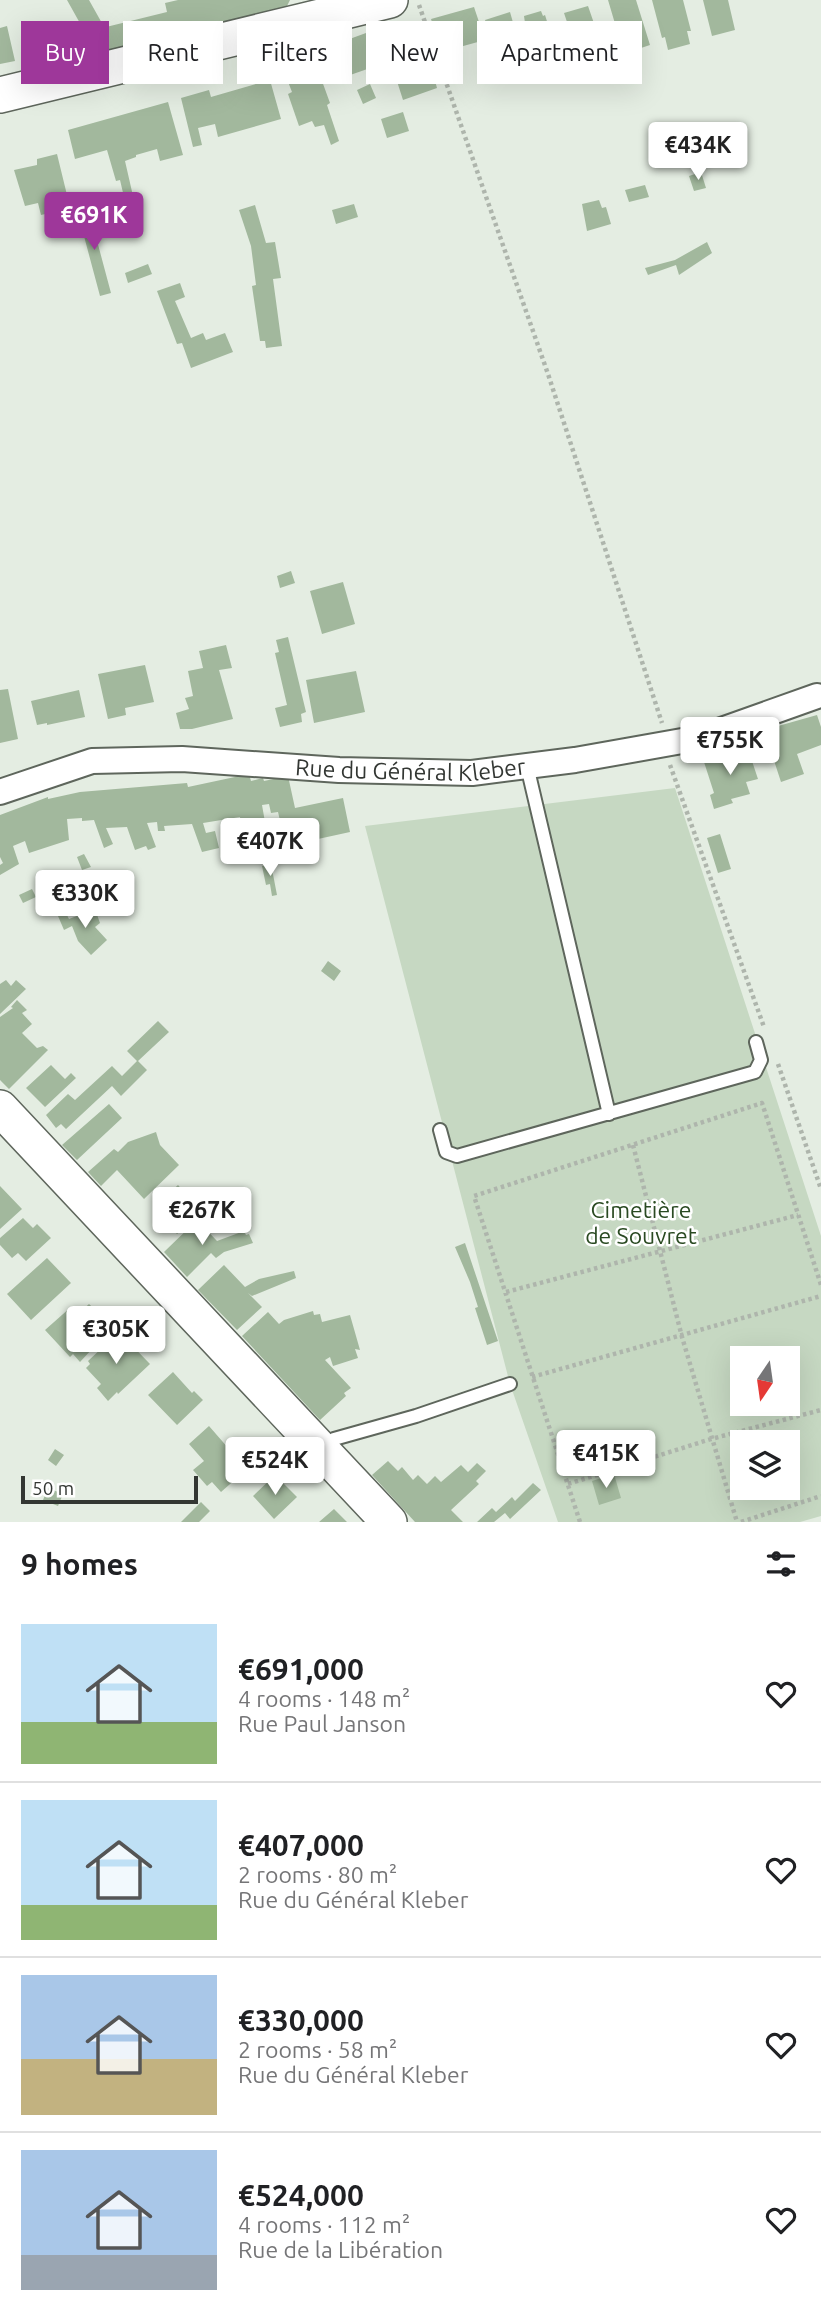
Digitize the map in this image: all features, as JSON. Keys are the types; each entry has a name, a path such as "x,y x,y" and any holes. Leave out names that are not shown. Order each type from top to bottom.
{"main road":[{"path":"0,95 390,0"},
{"path":"0,1108 389,1522"}],"street":[{"name":"Rue du Général Kleber","path":"0,792 92,761 182,758 339,770 472,773 699,738 817,696"}],"lane":[{"path":"527,766 609,1114"},
{"path":"440,1130 446,1152 457,1156 609,1114 754,1072 761,1060 756,1042"},
{"path":"320,1449 334,1439 416,1416 510,1384"}],"path":[{"path":"418,0 544,360 666,744 765,1028"},
{"path":"775,1054 821,1189"},
{"path":"580,1522 474,1196 762,1103 821,1285"},
{"path":"633,1145 682,1337 711,1439 739,1522 821,1496"},
{"path":"506,1293 798,1215"},
{"path":"510,1384 821,1296"},
{"path":"568,1484 711,1439 821,1410"}],"green space":[{"name":"Cimetière de Souvret","path":"675,788 821,1236 821,1516 800,1522 558,1522 510,1384 365,826"}],"building":[{"path":"67,0 89,0 101,21 79,21"},
{"path":"178,0 290,0 286,8 223,25 223,21 130,21 167,12 165,3"},
{"path":"608,0 636,0 650,45 642,48 642,21 614,21"},
{"path":"652,0 683,0 691,31 687,31 690,44 668,50"},
{"path":"703,0 728,0 735,30 712,36"},
{"path":"588,6 593,21 567,21 564,13"},
{"path":"474,7 479,21 477,42 463,46 463,21 431,19"},
{"path":"541,11 547,21 525,21 524,16"},
{"path":"510,12 513,21 485,21 485,20"},
{"path":"123,23 123,51 109,55 109,26"},
{"path":"7,26 15,61 0,64 0,28"},
{"path":"366,33 366,69 352,74 352,38"},
{"path":"256,84 271,84 281,119 218,137 215,124 198,128 202,145 193,147 181,98 209,90 211,97"},
{"path":"289,84 323,84 339,141 331,145 324,125 315,127 312,121 299,126 288,94 292,92"},
{"path":"370,84 376,98 363,104 357,90"},
{"path":"398,84 436,84 437,88 403,100"},
{"path":"168,102 183,155 160,161 157,149 125,161 133,196 124,197 107,150 75,159 68,130"},
{"path":"403,112 409,131 387,138 381,119"},
{"path":"666,132 675,158 663,162 655,135"},
{"path":"57,154 67,195 55,198 58,211 41,215 38,203 25,206 14,170 37,165 37,159"},
{"path":"701,172 706,188 694,191 689,176"},
{"path":"645,185 649,197 629,202 625,190"},
{"path":"599,200 602,208 606,207 611,224 587,231 582,204"},
{"path":"354,204 358,217 336,224 332,210"},
{"path":"255,205 266,243 275,242 281,278 273,279 282,346 266,348 265,341 260,341 252,286 256,285 251,246 239,210"},
{"path":"88,207 111,293 100,296 77,210"},
{"path":"707,242 712,253 679,275 676,265 648,275 645,268 675,260"},
{"path":"148,264 152,274 128,283 125,273"},
{"path":"180,283 185,297 175,301 191,338 203,333 206,340 225,333 233,352 191,368 182,343 177,344 157,291"},
{"path":"291,571 295,583 280,588 277,576"},
{"path":"343,582 355,624 322,634 310,591"},
{"path":"288,637 306,712 301,714 302,722 280,727 275,708 287,705 275,653 279,652 276,640"},
{"path":"226,645 232,668 219,670 233,719 192,729 180,729 176,713 189,709 185,698 193,696 188,671 203,668 199,651"},
{"path":"145,665 154,702 125,708 126,715 108,719 98,674"},
{"path":"356,671 365,712 314,723 306,680"},
{"path":"8,689 18,739 0,743 0,690"},
{"path":"79,690 85,717 37,725 31,701"},
{"path":"817,715 821,727 821,745 797,754 804,774 781,782 764,730"},
{"path":"748,749 758,779 746,782 750,794 731,799 733,803 714,809 710,795 714,793 704,762"},
{"path":"249,774 251,781 288,776 295,808 343,798 350,832 286,846 278,812 271,813 269,804 262,805 265,822 241,827 240,817 203,823 206,833 215,831 219,848 202,852 192,824 164,826 165,831 158,831 157,822 147,823 156,847 148,850 146,846 135,850 127,827 106,828 113,844 104,848 94,820 67,819 69,840 29,853 25,841 13,846 19,864 0,875 0,865 3,863 0,857 0,815 48,797 187,783 188,787"},
{"path":"720,834 731,869 718,873 707,838"},
{"path":"84,854 91,867 82,870 77,857"},
{"path":"271,864 277,895 272,896 270,884 266,885 262,866"},
{"path":"32,889 36,897 23,903 19,895"},
{"path":"95,909 100,923 95,927 107,940 91,955 78,941 72,926 64,930 58,916 66,913 69,919"},
{"path":"328,961 341,971 334,981 321,971"},
{"path":"6,980 11,986 16,980 26,989 0,1014 0,984"},
{"path":"17,1000 27,1010 22,1013 32,1024 22,1033 37,1048 43,1046 48,1050 9,1089 0,1080 0,1017 13,1008 11,1007"},
{"path":"158,1021 169,1032 138,1061 147,1070 121,1096 112,1086 66,1129 61,1124 56,1128 46,1115 68,1094 75,1100 112,1066 122,1076 137,1061 127,1051"},
{"path":"51,1065 65,1079 71,1073 76,1078 45,1107 26,1088"},
{"path":"109,1104 122,1118 77,1160 62,1145"},
{"path":"156,1132 160,1145 179,1165 144,1199 117,1170 101,1186 88,1172 114,1149 118,1152 128,1142"},
{"path":"178,1185 202,1212 177,1234 153,1208"},
{"path":"0,1186 22,1209 0,1229"},
{"path":"23,1218 33,1228 37,1224 51,1238 26,1261 18,1253 12,1258 0,1245 0,1238"},
{"path":"197,1220 217,1241 244,1231 246,1235 249,1234 253,1243 224,1252 216,1258 211,1253 187,1277 164,1252"},
{"path":"465,1243 498,1341 487,1345 470,1282 455,1247"},
{"path":"47,1258 71,1283 31,1320 7,1294"},
{"path":"224,1265 245,1287 259,1279 294,1271 296,1278 252,1296 248,1293 262,1307 237,1330 198,1290"},
{"path":"89,1304 108,1322 87,1342 93,1348 80,1362 73,1354 70,1357 45,1330 71,1307 78,1314"},
{"path":"313,1311 314,1315 320,1314 322,1322 350,1315 360,1350 355,1349 358,1358 333,1366 330,1357 325,1360 351,1388 320,1420 242,1336 268,1312 279,1324"},
{"path":"119,1332 150,1364 108,1401 97,1388 101,1384 86,1368 90,1364 88,1361"},
{"path":"173,1372 192,1393 194,1391 203,1400 177,1425 148,1395"},
{"path":"209,1426 236,1457 243,1450 255,1462 221,1492 212,1482 207,1486 193,1470 204,1461 189,1444"},
{"path":"55,1449 64,1455 56,1466 48,1460"},
{"path":"388,1461 398,1471 402,1467 413,1480 418,1475 427,1484 435,1476 441,1482 461,1465 468,1472 477,1463 486,1471 476,1481 479,1484 451,1510 463,1522 415,1522 372,1475"},
{"path":"614,1474 621,1498 599,1505 592,1481"},
{"path":"275,1475 297,1497 274,1519 253,1496"},
{"path":"533,1483 541,1490 510,1519 505,1513 494,1522 477,1522 492,1508 496,1512 512,1497 515,1501"},
{"path":"48,1488 63,1494 58,1506 43,1500"},
{"path":"201,1502 210,1511 199,1522 181,1522"},
{"path":"334,1509 347,1522 319,1522"}]}
